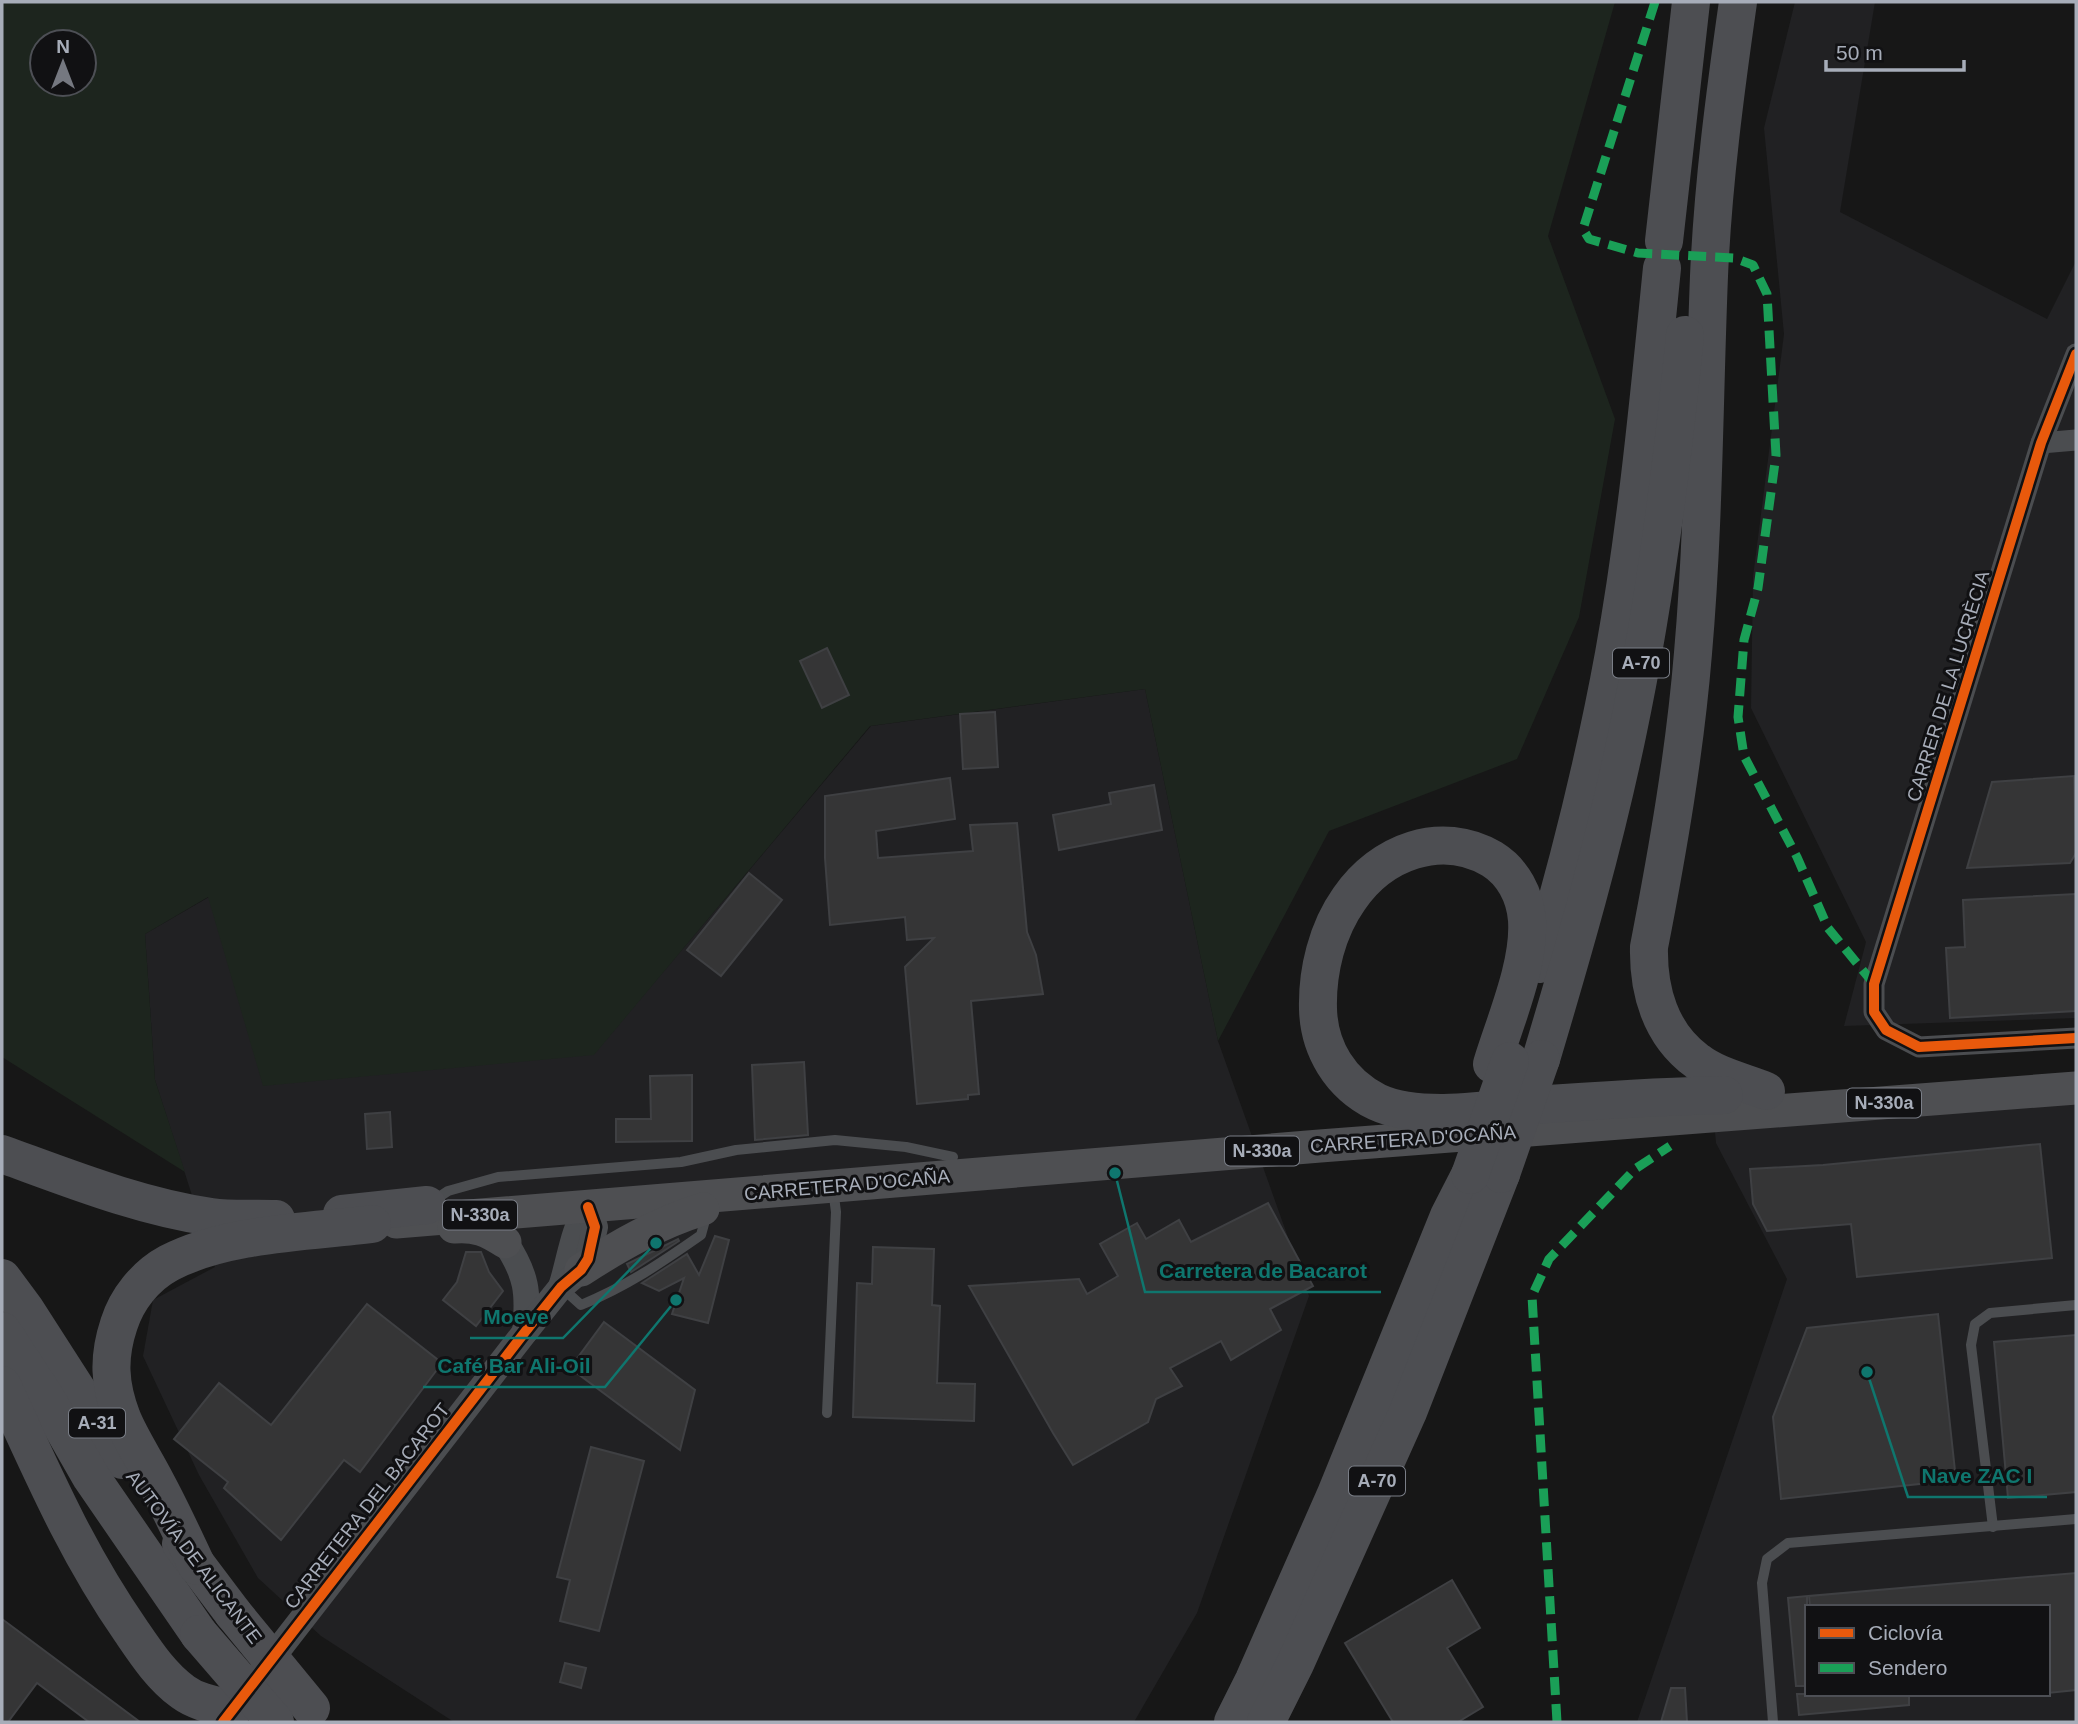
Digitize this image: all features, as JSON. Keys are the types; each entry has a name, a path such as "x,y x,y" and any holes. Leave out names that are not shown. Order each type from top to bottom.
{"highway":[{"name":"A-70","path":"1266,1722 1295,1664 1408,1412 1464,1226 1474,1176 1514,1061 1594,877 1637,685 1673,454 1678,252 1691,2"},
{"name":"A-70","path":"1678,252 1723,2"},
{"path":"1738,2 1727,81 1709,276 1704,476 1693,655 1677,785 1649,947 1649,967 1660,1015 1675,1042 1698,1062 1766,1091"},
{"path":"1514,1061 1519,976 1527,921 1524,898 1515,881 1498,863 1476,850 1455,844 1428,845 1402,853 1377,869 1350,898 1335,925 1321,964 1317,994 1318,1025 1324,1047 1337,1070 1356,1088 1377,1102 1426,1114 1663,1096 1724,1095"},
{"path":"2,1154 106,1192 172,1210 215,1217 306,1218 438,1203"},
{"path":"197,1566 122,1418 110,1375 111,1347 124,1311 144,1281 167,1264 203,1249 256,1238 372,1224"},
{"name":"A-70","path":"1233,1722 1336,1494 1464,1226"},
{"path":"1284,1722 1332,1624 1453,1340 1464,1226"},
{"name":"AUTOVÍA DE ALICANTE","path":"2,1278 25,1309 107,1439 197,1566 318,1715"},
{"name":"AUTOVÍA DE ALICANTE","path":"2,1331 47,1400 91,1477 199,1634 275,1722"},
{"path":"2,1385 80,1553 155,1667 170,1704 172,1722"},
{"path":"1217,1722 1245,1668 1276,1627"},
{"path":"155,1667 182,1692 228,1716"}],"main road":[{"name":"CARRETERA D'OCAÑA","path":"438,1203 622,1184 953,1157 1420,1126 1664,1104 1766,1091 2076,1067"},
{"name":"CARRETERA D'OCAÑA","path":"372,1224 1320,1146 2076,1088"},
{"path":"438,1203 522,1203 575,1199 588,1206 601,1196 854,1175 919,1161"},
{"path":"570,1278 642,1233 670,1219 708,1208 832,1186"},
{"path":"372,1224 399,1232 477,1227 505,1242"}],"street":[{"name":"CARRER DE LA LUCRÈCIA","path":"2076,354 2041,443 1874,984 1874,1012 1886,1030 1919,1048 2076,1038"},
{"path":"2041,443 2076,440"},
{"name":"CARRETERA DEL BACAROT","path":"228,1716 525,1332 588,1259 596,1227 588,1206"},
{"path":"505,1242 570,1278"},
{"path":"505,1242 519,1263 524,1278 527,1293 525,1332"}],"lane":[{"path":"438,1203 448,1191 498,1177 681,1162 736,1150 835,1140 906,1147 953,1157"},
{"path":"827,1413 836,1212 832,1186"},
{"path":"1993,1527 1972,1345 1975,1324 1990,1313 2076,1305"},
{"path":"1773,1722 1762,1583 1767,1559 1788,1543 2076,1519"}],"shaded area":[{"path":"2,2 1615,2 1548,236 1615,419 1579,617 1517,759 1329,831 1218,1041 1145,689 870,726 594,1055 263,1086 208,897 145,934 155,1080 185,1172 2,1057"},
{"path":"1795,2 1875,2 1840,212 2047,319 2076,261 2076,1018 1844,1026 1866,942 1751,708 1753,577 1784,334 1764,128"},
{"path":"1145,689 1218,1041 1309,1296 1197,1613 1134,1722 454,1722 321,1636 258,1578 199,1475 143,1356 153,1300 215,1267 155,1080 145,934 209,897 593,1055 871,726"},
{"path":"2076,1098 2076,1722 1637,1722 1787,1279 1716,1143 1715,1132"}],"building":[{"path":"827,648 849,695 822,708 800,661"},
{"path":"995,712 998,767 963,769 960,714"},
{"path":"2074,776 2076,853 2070,863 1967,868 1992,782"},
{"path":"950,778 955,819 876,831 878,858 973,851 970,825 1017,823 1027,932 1036,955 1043,994 971,1001 979,1094 968,1095 968,1099 917,1104 905,967 934,938 907,940 905,917 830,925 825,858 825,796"},
{"path":"1154,785 1162,830 1059,850 1053,815 1111,804 1109,793"},
{"path":"749,873 782,900 721,976 687,950"},
{"path":"2076,894 2076,1011 1950,1018 1946,948 1965,947 1963,900"},
{"path":"804,1062 808,1135 755,1140 752,1065"},
{"path":"692,1075 692,1141 616,1142 616,1119 651,1119 650,1076"},
{"path":"390,1112 392,1147 367,1149 365,1114"},
{"path":"2040,1144 2052,1258 1857,1277 1851,1224 1767,1231 1753,1204 1750,1169 1823,1165"},
{"path":"1268,1203 1313,1286 1270,1309 1281,1330 1231,1360 1221,1341 1170,1368 1182,1386 1156,1399 1148,1422 1073,1465 969,1286 1079,1279 1087,1294 1118,1276 1100,1244 1137,1223 1146,1239 1179,1220 1191,1242"},
{"path":"715,1236 729,1240 708,1323 672,1314 684,1278 659,1291 642,1283 687,1254 699,1275"},
{"path":"678,1239 679,1241 631,1272 627,1264"},
{"path":"873,1247 934,1249 932,1305 940,1306 937,1383 975,1384 974,1421 853,1417 857,1283 872,1284"},
{"path":"466,1252 481,1252 489,1272 503,1291 476,1326 443,1300 457,1282"},
{"path":"367,1304 442,1363 360,1472 344,1460 281,1540 224,1488 228,1482 174,1439 219,1383 271,1425"},
{"path":"1938,1314 1956,1480 1781,1499 1773,1417 1807,1328"},
{"path":"604,1322 695,1390 680,1450 570,1368"},
{"path":"2076,1335 2076,1492 2008,1498 1994,1342"},
{"path":"591,1447 644,1461 599,1631 560,1621 570,1580 557,1577"},
{"path":"2076,1573 2076,1690 2050,1693 2050,1605 1810,1605 1809,1596"},
{"path":"1452,1580 1480,1628 1447,1648 1483,1707 1458,1722 1393,1722 1345,1643"},
{"path":"1807,1596 1805,1686 1796,1686 1788,1598"},
{"path":"2,1619 140,1722 89,1722 37,1683 8,1722 2,1722"},
{"path":"565,1663 586,1668 581,1688 560,1682"},
{"path":"1671,1688 1685,1688 1687,1722 1661,1722"},
{"path":"1797,1694 1909,1696 1909,1705 1799,1715"}],"marked path":[{"path":"1655,2 1583,229 1589,239 1638,253 1734,258 1753,265 1767,294 1776,455 1758,588 1744,640 1738,717 1744,756 1797,857 1828,928 1874,984"},
{"path":"1557,1722 1532,1296 1549,1259 1635,1169 1670,1146"}],"cycle path":[{"path":"2076,354 2041,443 1874,984 1874,1012 1886,1030 1919,1047 2076,1038"},
{"path":"223,1722 525,1332 561,1287 581,1270 588,1259 595,1227 588,1207"}],"place":[{"name":"Carretera de Bacarot","path":"1115,1173"},
{"name":"Moeve","path":"656,1243"},
{"name":"Café Bar Ali-Oil","path":"676,1300"},
{"name":"Nave ZAC I","path":"1867,1372"}]}
